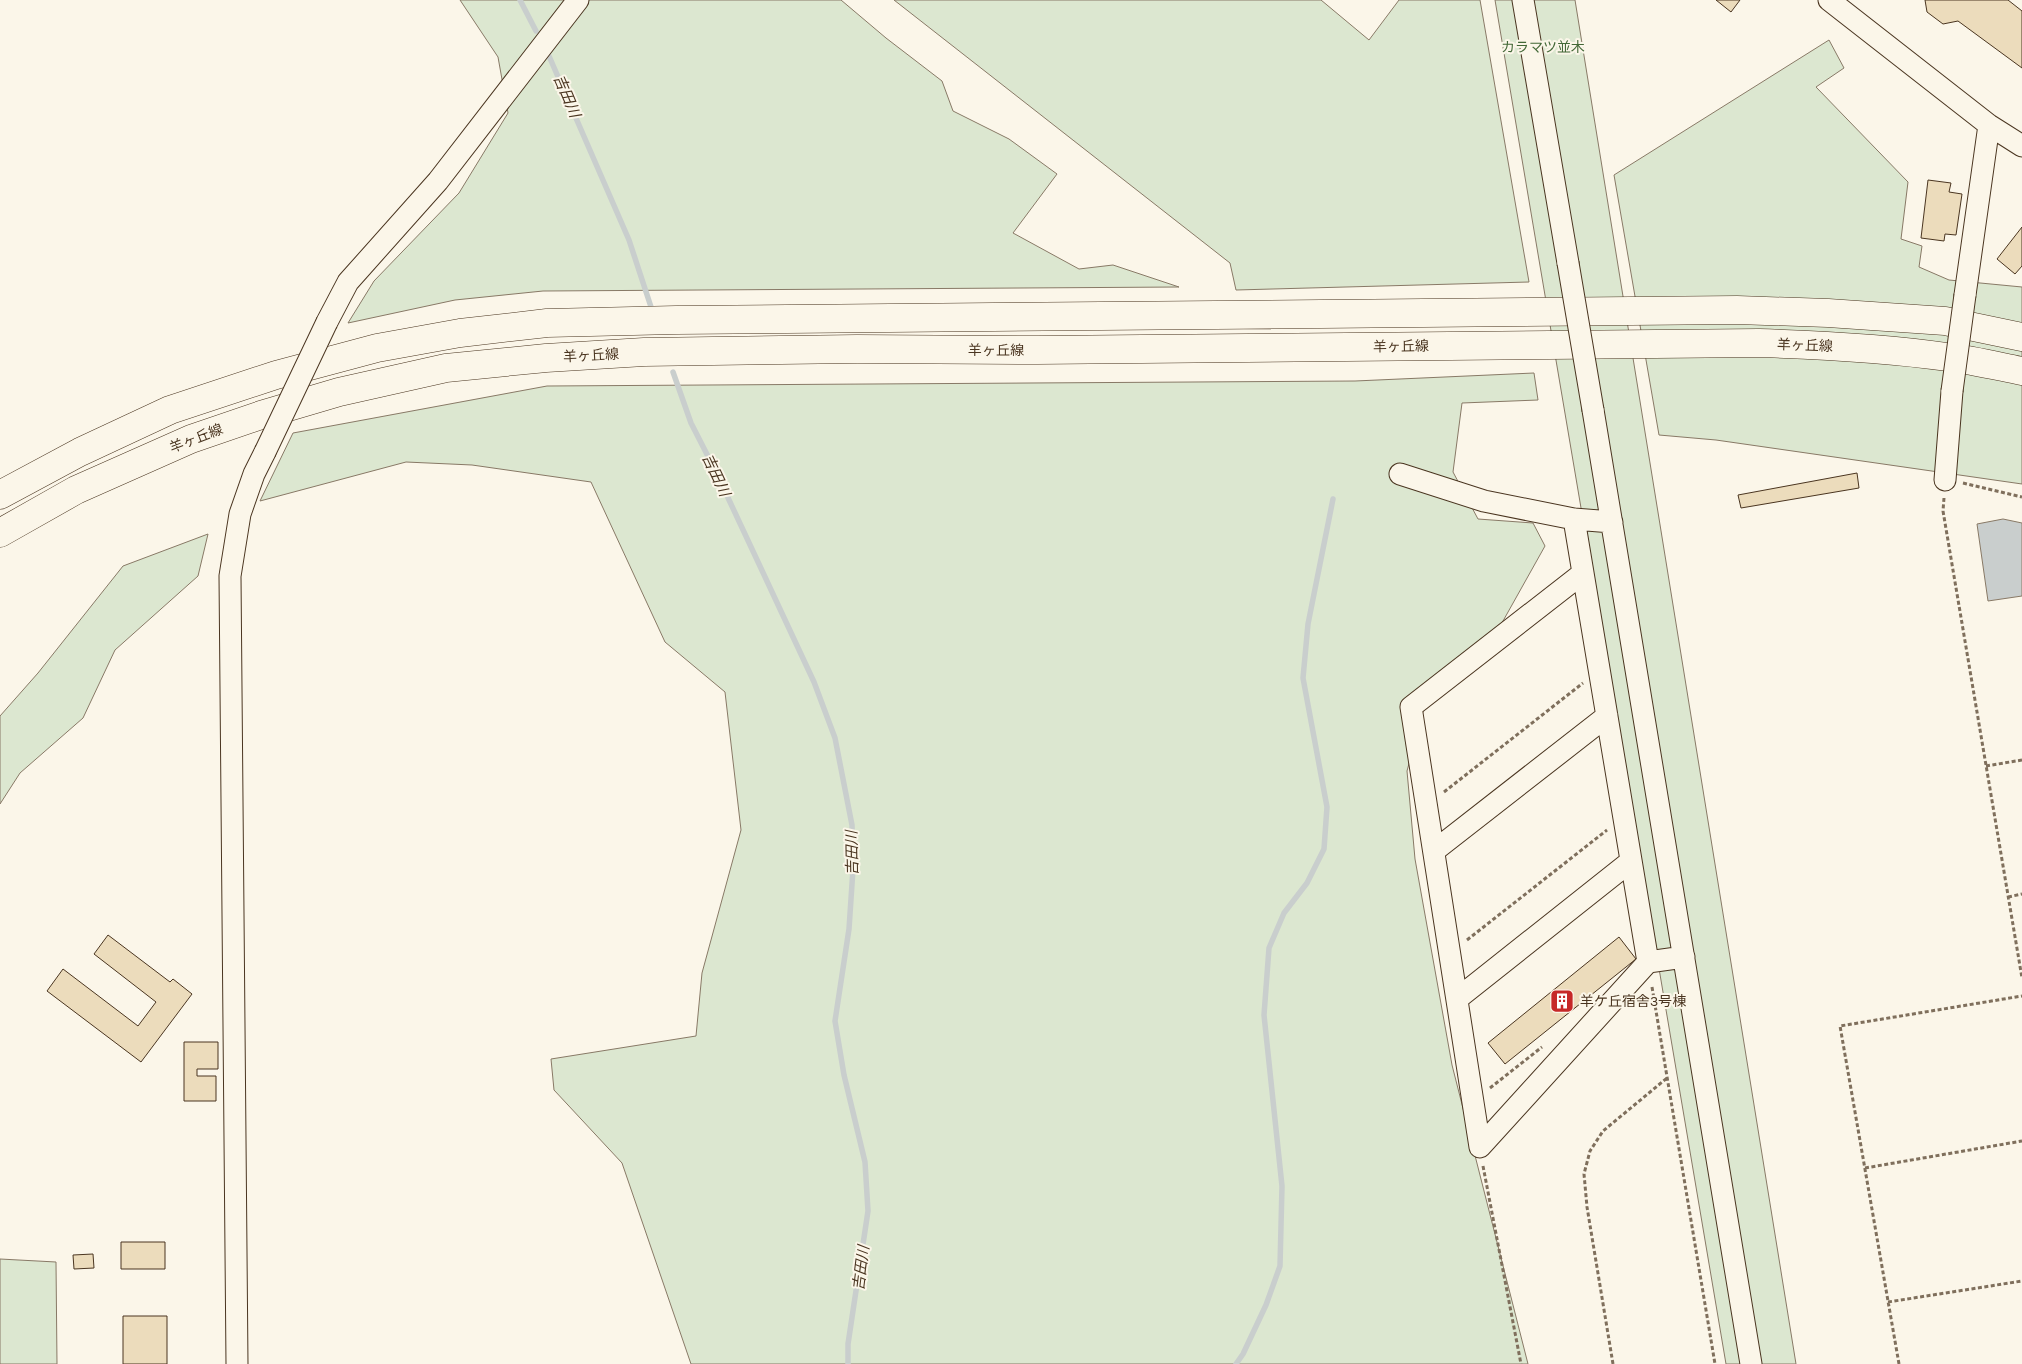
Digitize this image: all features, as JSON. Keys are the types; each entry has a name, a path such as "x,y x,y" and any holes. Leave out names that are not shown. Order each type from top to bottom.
{"main road":[{"path":"0,495 80,452 170,410 276,375 377,348 460,333 547,323 676,320 1737,310 1828,313 1945,321 2022,337"},
{"name":"羊ヶ丘線","path":"0,533 76,490 191,439 261,415 339,392 446,368 546,358 644,352 857,349 1048,350 1759,343 1824,345 1909,352 1949,357 2022,371"}],"lane":[{"path":"237,1364 230,576 240,514 254,474 326,322 348,282 438,182 578,0"},
{"path":"1523,0 1612,522 1751,1364"},
{"path":"1829,0 1989,124 2022,146"},
{"path":"1945,480 1952,391 1989,124"},
{"path":"1400,474 1484,501 1574,519 1612,522"},
{"path":"1574,519 1648,962"},
{"path":"1480,1147 1411,707 1583,573"},
{"path":"1434,851 1607,716"},
{"path":"1456,999 1631,861"},
{"path":"1480,1147 1648,962 1684,957"}],"path":[{"path":"2022,497 1945,480 1943,511 2022,978"},
{"path":"1426,806 1599,670"},
{"path":"1986,766 2022,760"},
{"path":"1450,954 1624,817"},
{"path":"2008,896 2022,894"},
{"path":"1899,1364 1840,1026 2022,996"},
{"path":"1613,1364 1587,1207 1584,1174 1590,1151 1603,1131 1667,1078"},
{"path":"1865,1168 2022,1141"},
{"path":"1480,1147 1521,1364"},
{"path":"1888,1302 2022,1282"}],"green space":[{"path":"460,0 841,0 942,81 953,111 1009,139 1057,174 1013,233 1079,269 1113,265 1179,287 543,291 455,300 348,323 374,281 459,193 508,113 498,57"},
{"path":"894,0 1321,0 1369,40 1399,0 1480,0 1529,282 1236,290 1230,263"},
{"name":"カラマツ並木","path":"1495,0 1575,0 1796,1364 1726,1364"},
{"path":"1829,40 1844,68 1816,87 1908,182 1901,239 1922,246 1919,267 1949,280 2022,287 2022,484 1716,440 1659,435 1614,175"},
{"path":"1534,373 1538,400 1462,403 1453,472 1478,519 1533,523 1545,546 1503,621 1425,704 1407,771 1415,859 1452,1065 1528,1364 691,1364 622,1163 554,1090 551,1059 696,1036 702,973 741,830 725,692 665,642 591,482 472,465 406,462 260,501 293,433 547,386 1355,381"},
{"path":"208,534 198,576 115,650 83,718 20,773 0,804 0,716 38,673 123,566"},
{"path":"0,1259 56,1262 57,1364 0,1364"}],"shaded area":[{"path":"2003,519 2022,523 2022,596 1988,601 1977,524"}],"building":[{"path":"1716,0 1740,0 1731,12"},
{"path":"1925,0 2008,0 2022,11 2022,68 1958,21 1943,24 1927,12"},
{"path":"1928,180 1951,183 1949,192 1962,194 1956,235 1945,234 1944,241 1921,238"},
{"path":"2022,227 2022,266 2015,274 1997,259"},
{"path":"1857,473 1859,488 1741,508 1738,495"},
{"path":"108,935 170,982 173,979 192,994 141,1062 47,991 63,969 138,1026 156,1002 94,954"},
{"name":"羊ケ丘宿舎3号棟","path":"1619,937 1636,959 1505,1064 1488,1043"},
{"path":"184,1042 218,1042 218,1069 197,1069 197,1076 216,1076 216,1101 184,1101"},
{"path":"121,1242 165,1242 165,1269 121,1269"},
{"path":"93,1254 94,1268 74,1269 73,1255"},
{"path":"123,1316 167,1316 167,1364 123,1364"}],"waterway":[{"name":"吉田川","path":"520,0 536,31"},
{"name":"吉田川","path":"549,56 629,240 653,313"},
{"name":"吉田川","path":"673,372 691,423 716,472 814,682 835,738 852,825 853,869 849,929 835,1021 844,1075 865,1162 868,1211 848,1344 848,1364"},
{"path":"1236,1364 1243,1354 1266,1305 1280,1266 1282,1186 1264,1015 1269,948 1284,913 1307,883 1324,849 1327,807 1303,678 1308,624 1333,499"}],"place":[{"name":"羊ケ丘宿舎3号棟","path":"1562,1001"}]}
